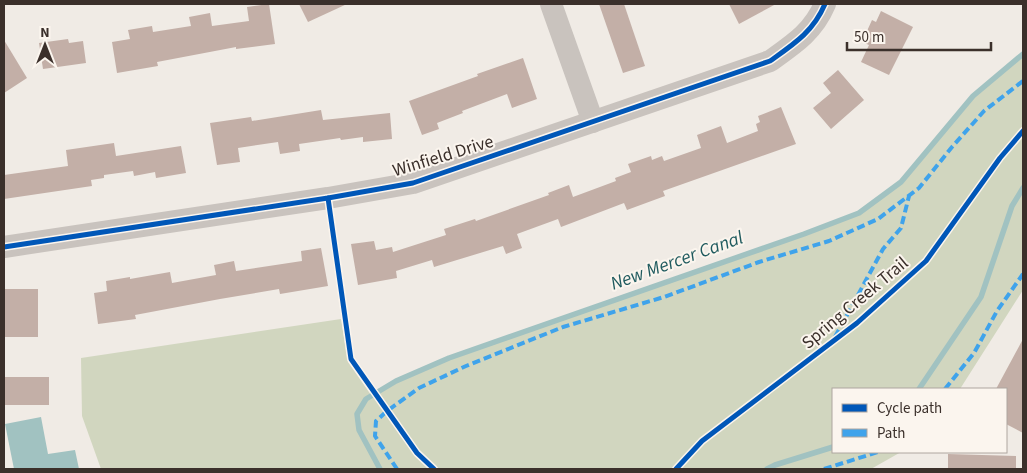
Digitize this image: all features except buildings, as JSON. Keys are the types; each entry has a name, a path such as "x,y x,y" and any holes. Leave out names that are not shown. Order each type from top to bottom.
{"street":[{"path":"552,4 593,122"},
{"name":"Winfield Drive","path":"4,247 328,198 413,183 770,61 800,40 819,18 825,4"}],"green space":[{"path":"1023,54 1023,290 961,388 832,388 832,453 899,453 871,469 101,469 82,416 81,358 341,319 348,362 371,395 396,381 449,358 859,213 901,182 973,96"}],"water":[{"path":"41,417 48,454 75,450 79,469 14,469 5,424"}],"waterway":[{"name":"New Mercer Canal","path":"380,469 359,430 357,414 366,399 396,381 449,358 859,213 901,182 973,96 1023,54"},
{"path":"920,388 981,297 1012,206 1023,188"},
{"path":"767,469 832,447"}],"marked path":[{"path":"397,469 375,436 376,421 419,388 466,366 563,327 664,297 759,262 829,241 878,219 919,188 984,111 1023,81"},
{"path":"835,337 883,249 901,228 909,196"},
{"path":"946,388 974,353 997,311 1023,274"},
{"path":"824,469 875,453"}],"cycle path":[{"path":"4,247 328,198 413,183 770,61 809,30 825,4"},
{"name":"Spring Creek Trail","path":"676,469 702,441 857,323 926,261 1000,158 1023,131"},
{"path":"328,198 351,359 417,453 434,469"}]}
